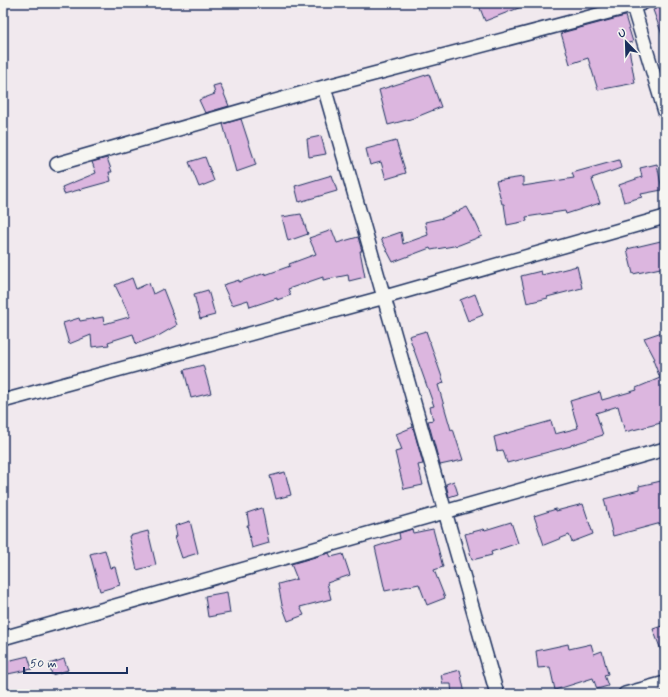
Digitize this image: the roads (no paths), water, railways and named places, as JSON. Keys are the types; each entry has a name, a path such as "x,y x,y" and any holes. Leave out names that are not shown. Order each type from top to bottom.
{"street":[{"path":"57,164 324,87 635,4 665,112"},
{"path":"324,87 497,694"},
{"path":"3,401 385,297 665,217"},
{"path":"3,638 665,449"},
{"path":"625,694 665,683"}]}
